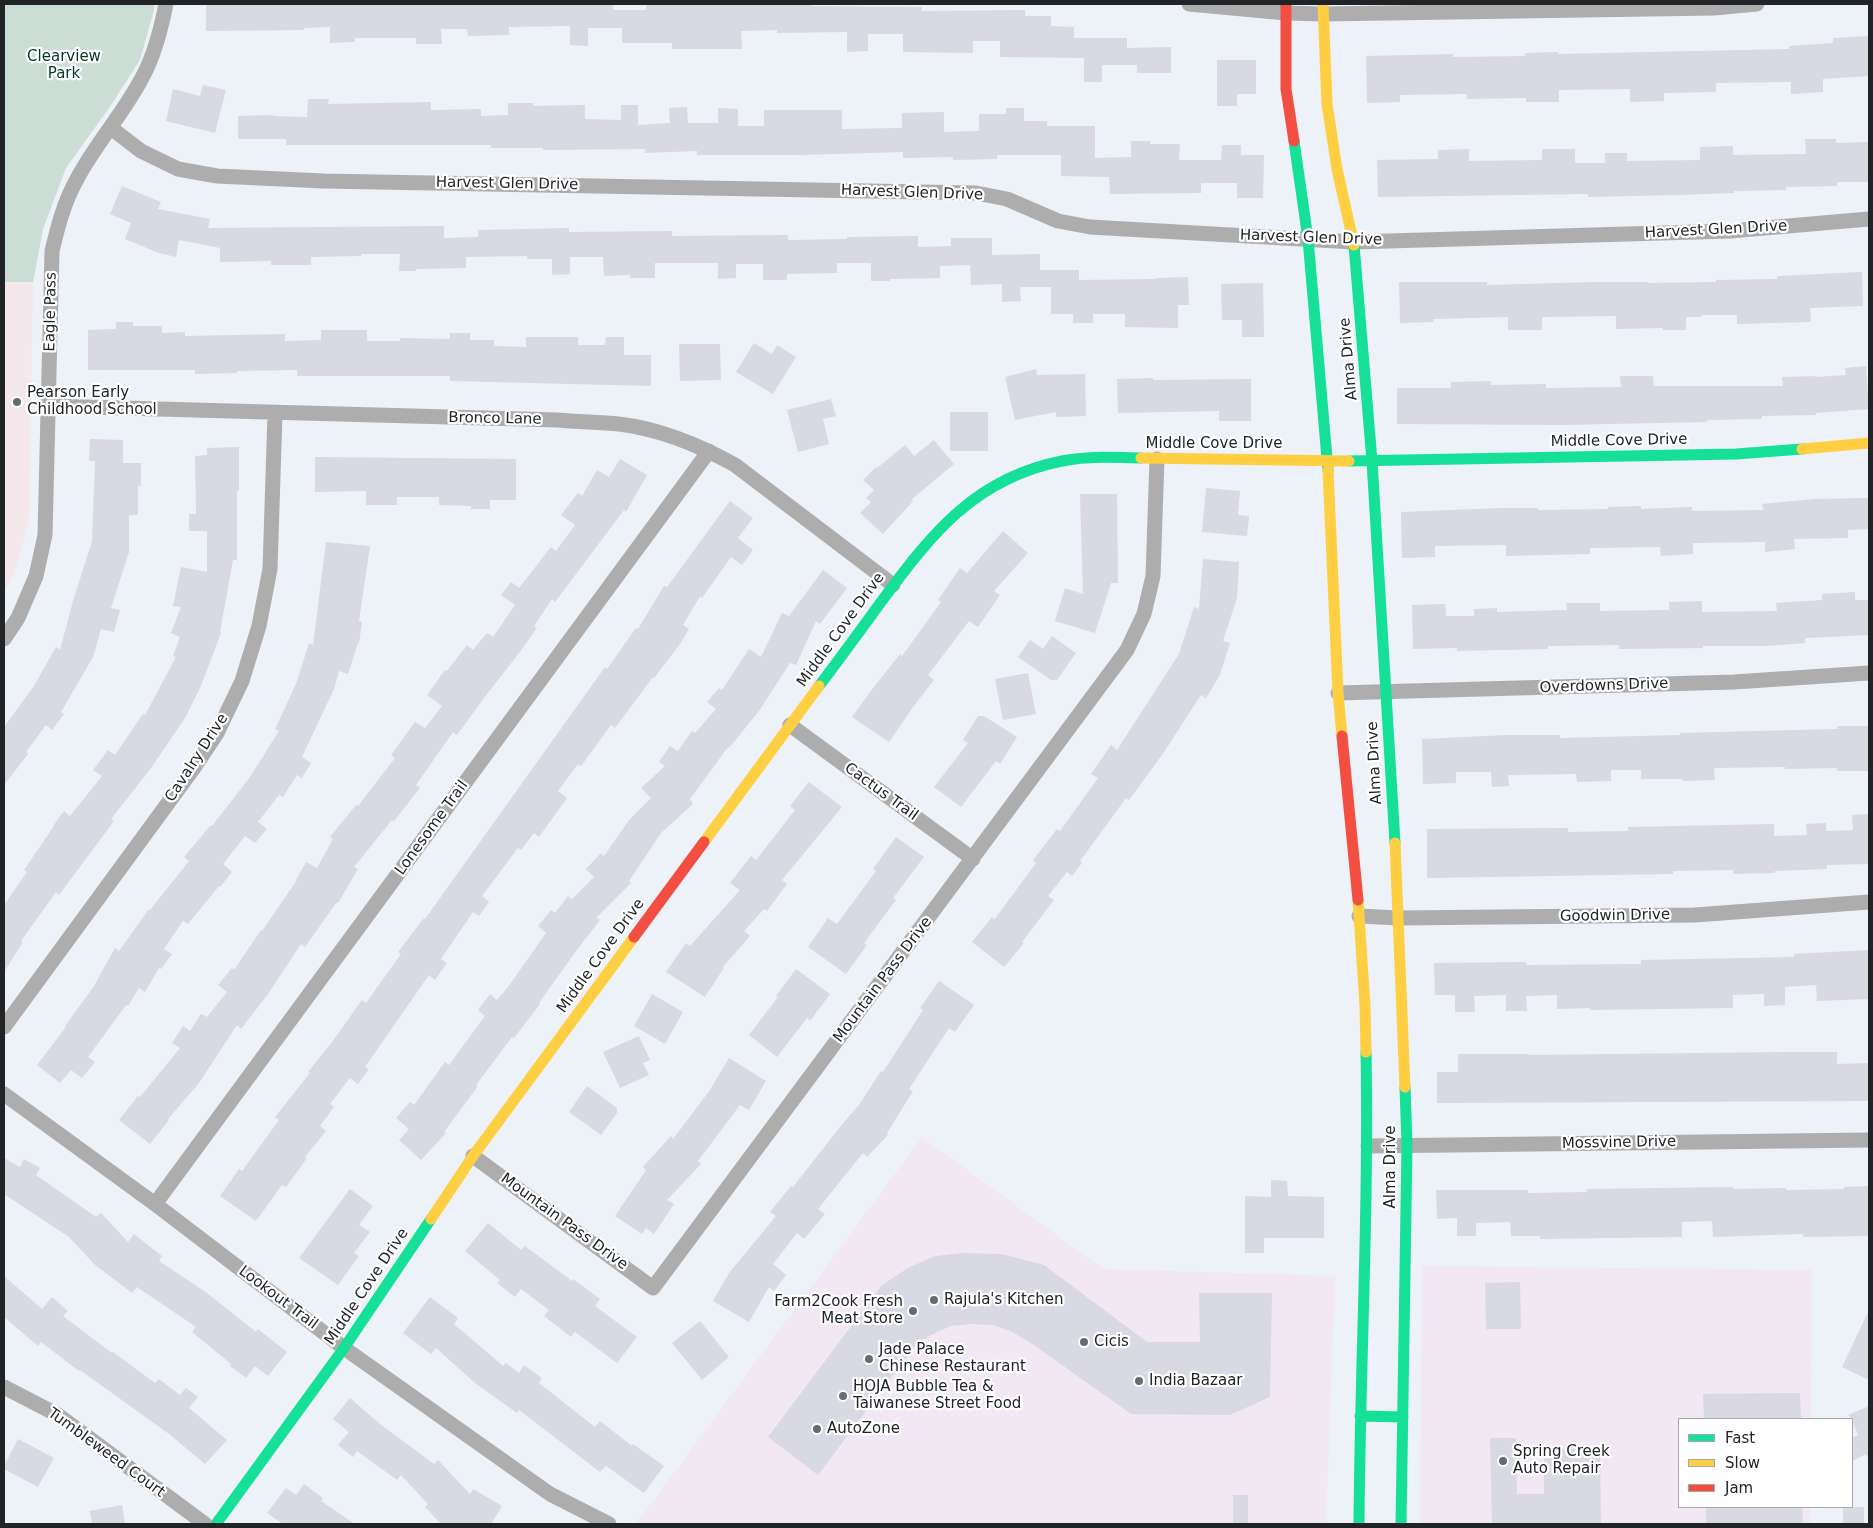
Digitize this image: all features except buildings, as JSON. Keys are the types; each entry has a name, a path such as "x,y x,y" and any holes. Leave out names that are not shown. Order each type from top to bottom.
{"main road":[{"name":"Alma Drive","path":"1286,8 1286,90 1308,239 1328,459 1338,693 1360,916 1365,1006 1368,1146 1360,1416 1359,1524"},
{"name":"Alma Drive","path":"1323,9 1327,104 1338,169 1354,242 1372,461 1387,692 1407,1145 1401,1524"},
{"name":"Middle Cove Drive","path":"216,1524 344,1348 473,1156 893,585 939,526 977,495 1020,473 1056,462 1096,457 1372,461 1736,454 1869,442"},
{"path":"1360,1416 1403,1417"}],"street":[{"name":"Eagle Pass","path":"4,639 18,618 36,576 45,535 52,251 63,209 77,178 144,75 159,36 166,4"},
{"path":"1189,4 1323,9 1714,8 1757,4"},
{"name":"Harvest Glen Drive","path":"111,128 141,151 178,169 217,176 323,181 976,192 1007,199 1058,221 1090,227 1354,242 1730,231 1869,219"},
{"name":"Bronco Lane","path":"49,406 275,414 558,420 620,424 668,435 709,451 735,465 893,585"},
{"name":"Cavalry Drive","path":"4,1028 193,769 217,733 242,681 259,626 270,569 275,414"},
{"name":"Lonesome Trail","path":"155,1204 709,451"},
{"name":"Mountain Pass Drive","path":"473,1156 653,1288 1127,650 1144,614 1153,576 1157,459"},
{"name":"Overdowns Drive","path":"1338,693 1734,682 1869,673"},
{"name":"Cactus Trail","path":"790,725 973,859"},
{"name":"Goodwin Drive","path":"1360,916 1398,918 1695,915 1869,902"},
{"name":"Lookout Trail","path":"4,1094 155,1204 344,1348 550,1494 609,1524"},
{"name":"Mossvine Drive","path":"1368,1146 1869,1140"},
{"name":"Tumbleweed Court","path":"4,1387 58,1415 205,1524"}],"shaded area":[{"name":"Pearson Early Childhood School","path":"4,282 33,282 29,522 14,574 4,592"},
{"path":"922,1137 1103,1269 1335,1276 1326,1524 636,1524"},
{"path":"1422,1266 1812,1270 1811,1418 1678,1418 1678,1508 1810,1508 1810,1524 1420,1524"}],"green space":[{"name":"Clearview Park","path":"4,4 154,4 140,60 109,108 66,168 43,229 33,282 4,282"}],"traffic: fast":[{"path":"1294,141 1308,239 1328,470"},
{"path":"1354,245 1372,461 1395,843"},
{"path":"1349,461 1736,454 1802,449"},
{"path":"819,686 920,551 959,511 981,494 1005,480 1032,469 1062,461 1111,457 1141,458"},
{"path":"1359,1524 1367,1111 1366,1052"},
{"path":"1401,1524 1407,1145 1405,1087"},
{"path":"216,1524 344,1348 431,1219"},
{"path":"1360,1416 1403,1417"}],"traffic: slow":[{"path":"1323,4 1327,104 1337,169 1354,245"},
{"path":"1802,449 1869,443"},
{"path":"1141,458 1349,461"},
{"path":"1328,470 1338,693 1342,736"},
{"path":"704,842 819,686"},
{"path":"1395,843 1405,1087"},
{"path":"1358,900 1366,1052"},
{"path":"431,1219 473,1156 634,937"}],"traffic: jam":[{"path":"1286,4 1286,89 1294,141"},
{"path":"1342,736 1358,900"},
{"path":"634,937 704,842"}],"place":[{"name":"Pearson Early Childhood School","path":"17,402"},
{"name":"Rajula's Kitchen","path":"934,1300"},
{"name":"Farm2Cook Fresh Meat Store","path":"913,1311"},
{"name":"Cicis","path":"1084,1342"},
{"name":"Jade Palace Chinese Restaurant","path":"869,1359"},
{"name":"India Bazaar","path":"1139,1381"},
{"name":"HOJA Bubble Tea & Taiwanese Street Food","path":"843,1396"},
{"name":"AutoZone","path":"817,1429"},
{"name":"Spring Creek Auto Repair","path":"1503,1461"}]}
